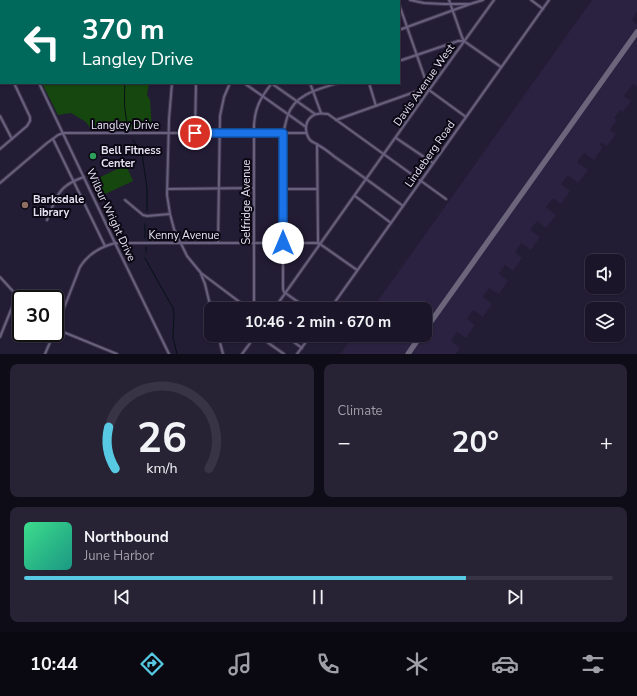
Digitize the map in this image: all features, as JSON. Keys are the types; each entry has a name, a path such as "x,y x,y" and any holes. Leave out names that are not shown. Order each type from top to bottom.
{"street":[{"path":"410,0 424,3 470,4"},
{"path":"449,0 464,41 501,67"},
{"path":"400,30 483,0"},
{"name":"Davis Avenue West","path":"279,302 494,0"},
{"path":"530,0 543,9"},
{"name":"Lindeberg Road","path":"335,302 549,0"},
{"path":"400,8 429,90"},
{"path":"400,61 460,40 464,41"},
{"path":"0,149 29,124 31,120 14,84"},
{"name":"Wilbur Wright Drive","path":"39,84 114,243 169,354"},
{"path":"172,84 169,112 167,189 170,214 174,229 190,260 201,273 240,302"},
{"path":"195,133 196,84"},
{"path":"218,243 220,116 230,84"},
{"path":"245,84 306,127"},
{"name":"Selfridge Avenue","path":"254,302 253,133 255,112 259,101 270,84"},
{"path":"272,84 316,114"},
{"path":"310,84 321,113"},
{"path":"298,302 284,292 283,289 283,133 288,114 296,101 305,95 335,84"},
{"path":"369,84 376,106"},
{"path":"336,120 423,89 429,90 466,117"},
{"path":"403,206 309,139 306,133 306,127 310,118 316,114 328,114 446,199"},
{"path":"0,116 12,139"},
{"path":"0,183 53,139 63,133"},
{"name":"Langley Drive","path":"63,133 306,133"},
{"path":"396,138 433,163"},
{"path":"53,139 105,246"},
{"path":"317,144 318,240 320,244 357,270"},
{"path":"47,220 60,192 67,185 84,177"},
{"path":"167,189 253,188"},
{"path":"283,188 318,188"},
{"path":"355,196 391,223"},
{"path":"125,200 147,216 170,214"},
{"name":"Kenny Avenue","path":"64,308 84,261 94,252 114,243 320,244"},
{"path":"201,273 209,301"},
{"path":"0,277 12,290"},
{"path":"0,337 12,308"},
{"path":"64,333 117,354"},
{"name":"Kenny Avenue","path":"45,354 50,342"},
{"path":"220,342 223,354"},
{"path":"242,354 251,342"},
{"path":"267,342 284,354"},
{"path":"294,342 302,348"},
{"path":"298,354 306,342"}],"shaded area":[{"path":"592,0 637,0 637,12 632,20 637,24 637,87 633,84 624,96 631,101 623,112 620,110 614,118 617,120 610,130 616,134 607,146 601,142 600,145 603,147 594,160 584,153 577,162 588,170 578,183 568,175 561,184 570,191 561,204 553,198 546,207 556,215 546,228 537,221 530,230 540,237 531,250 521,243 515,252 522,258 513,271 505,265 499,274 508,281 499,294 489,288 483,297 492,304 483,317 473,310 467,319 475,325 466,338 457,332 451,341 460,348 456,354 339,354 349,342 432,342 432,302 377,302"}],"green space":[{"path":"42,84 149,84 147,95 150,100 152,129 91,129 86,122 71,113 58,115"},
{"path":"126,165 133,181 103,195 96,179"}],"waterway":[{"path":"125,84 124,95 128,127"},
{"path":"133,140 142,154 147,188 147,211"},
{"path":"145,224 145,238"},
{"path":"146,247 146,252"},
{"path":"145,258 173,308 173,338 177,354"}],"taxiway":[{"path":"432,320 637,32"},
{"path":"408,354 416,342"}],"place":[{"name":"Bell Fitness Center","path":"93,156"},
{"name":"Barksdale Library","path":"25,205"}],"route":[{"path":"195,133 283,133 283,243"}]}
